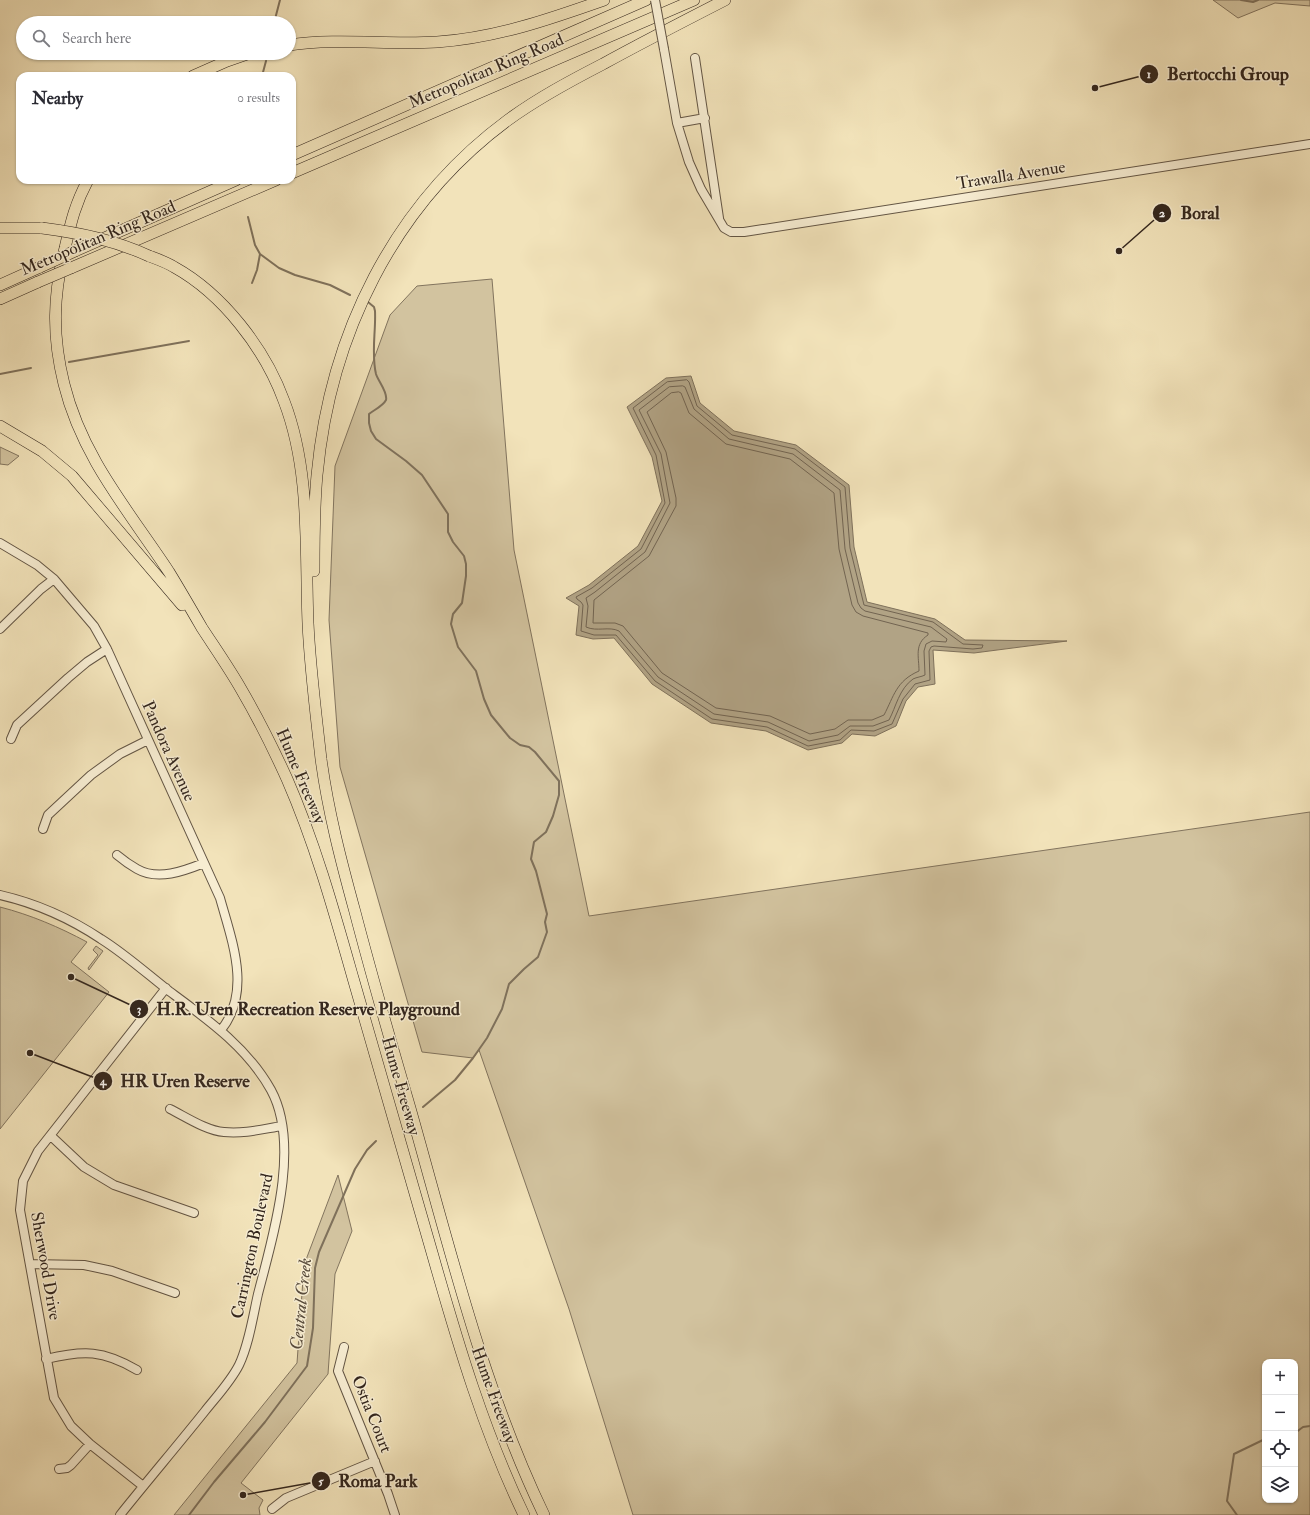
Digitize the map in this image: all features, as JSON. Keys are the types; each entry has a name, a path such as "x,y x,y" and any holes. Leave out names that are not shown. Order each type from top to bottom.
{"highway":[{"path":"296,44 328,42 436,42 481,37 551,19 604,0"},
{"name":"Metropolitan Ring Road","path":"296,153 646,0"},
{"name":"Metropolitan Ring Road","path":"296,171 694,0"},
{"path":"311,664 316,476 327,409 336,369 346,338 359,306 379,267 402,230 426,198 457,164 488,135 531,104 725,0"},
{"path":"202,72 230,60"},
{"path":"86,184 73,213 60,266 55,306 55,336 64,384 83,439 98,468 168,572 205,631"},
{"name":"Metropolitan Ring Road","path":"0,285 227,184"},
{"name":"Metropolitan Ring Road","path":"0,298 267,184"},
{"path":"0,228 42,228 75,232 133,249 173,266 196,282 227,309 245,332 262,356 284,398 292,423 298,451 302,484 311,664"},
{"path":"0,426 42,451 72,476 205,631"},
{"name":"Hume Freeway","path":"205,631 229,668 255,713 286,779 310,838 339,930 459,1347 496,1451 524,1515"},
{"name":"Hume Freeway","path":"311,664 321,760 331,814 371,972 477,1343 514,1448 544,1515"}],"street":[{"path":"655,0 677,123 689,162 701,189 720,222"},
{"path":"695,58 720,222"},
{"path":"677,123 705,118"},
{"name":"Trawalla Avenue","path":"720,222 724,228 731,232 744,232 1310,144"},
{"name":"Pandora Avenue","path":"0,543 37,565 54,579 94,626 108,649 220,898 231,936 238,975 236,997 231,1011 219,1028"},
{"path":"0,629 41,588 54,579"},
{"path":"11,740 17,725 87,662 108,649"},
{"path":"43,829 48,815 91,775 120,754 148,740"},
{"path":"117,855 138,870 148,873 177,873 204,863"},
{"name":"Carrington Boulevard","path":"0,895 47,910 99,938 219,1028 244,1051 262,1077 275,1100 282,1126 285,1152 276,1222 246,1345 239,1364 227,1382 169,1456 120,1515"},
{"name":"Sherwood Drive","path":"143,1486 90,1444 71,1426 54,1398 20,1210 23,1181 38,1151 166,988"},
{"path":"170,1109 200,1124 222,1132 247,1133 282,1126"},
{"path":"51,1136 84,1167 114,1185 194,1213"},
{"path":"30,1264 98,1268 112,1271 175,1293"},
{"name":"Ostia Court","path":"344,1347 338,1370 395,1515"},
{"path":"46,1359 80,1353 99,1354 119,1359 137,1370"},
{"path":"59,1469 67,1468 71,1465 90,1444"},
{"path":"272,1509 286,1498 375,1461"}],"shaded area":[{"path":"1213,0 1310,0 1310,6 1275,3 1238,18"},
{"path":"492,279 514,550 589,916 1310,812 1310,1515 633,1515 569,1309 479,1050 473,1058 422,1052 340,767 329,620 335,466 390,315 417,286"},
{"path":"0,447 19,456 8,465 0,464"},
{"path":"0,907 45,922 87,942 71,962 109,992 0,1129"},
{"path":"96,946 103,951 89,970 88,968 98,955 93,950"},
{"path":"338,1175 352,1231 335,1274 328,1374 241,1483 263,1500 259,1508 260,1515 174,1515 297,1363 304,1265"}],"water":[{"path":"691,376 700,403 734,431 796,445 849,485 854,547 867,602 935,619 965,640 1067,641 974,653 933,650 935,684 918,687 906,701 896,726 875,736 852,734 842,743 808,750 766,731 711,723 652,684 614,638 593,639 576,635 579,606 566,598 589,585 638,546 662,501 652,457 627,407 666,378"}],"waterway":[{"name":"Central Creek","path":"276,16 280,0"},
{"path":"1241,0 1253,2 1258,0"},
{"name":"Central Creek","path":"263,72 266,61"},
{"name":"Central Creek","path":"248,217 255,245 260,254 279,268 295,275 330,285 350,295"},
{"path":"252,283 257,270 260,254"},
{"name":"Central Creek","path":"368,302 374,307 375,311 374,350 376,374 386,397 383,404 369,414 371,431 376,439 422,475 448,514 448,532 453,542 464,556 466,564 466,576 462,603 453,614 451,624 458,647 476,671 484,699 491,715 510,738 520,745 529,747 535,752 559,781 559,795 553,816 546,832 534,842 531,859 536,871 547,914 545,922 547,932 538,957 509,984 502,1009 487,1038 473,1058 455,1080 423,1107"},
{"path":"69,362 189,341"},
{"path":"0,374 31,368"},
{"name":"Central Creek","path":"189,1515 214,1482 265,1422 307,1366 313,1328 315,1268 319,1252 355,1169 367,1150 376,1141"},
{"path":"1298,1431 1303,1427 1310,1426"},
{"path":"1237,1515 1227,1501 1234,1454 1262,1440"}],"place":[{"name":"Bertocchi Group","path":"1095,88"},
{"name":"Boral","path":"1119,251"},
{"name":"H.R. Uren Recreation Reserve Playground","path":"71,977"},
{"name":"HR Uren Reserve","path":"30,1053"},
{"name":"Roma Park","path":"243,1495"}]}
